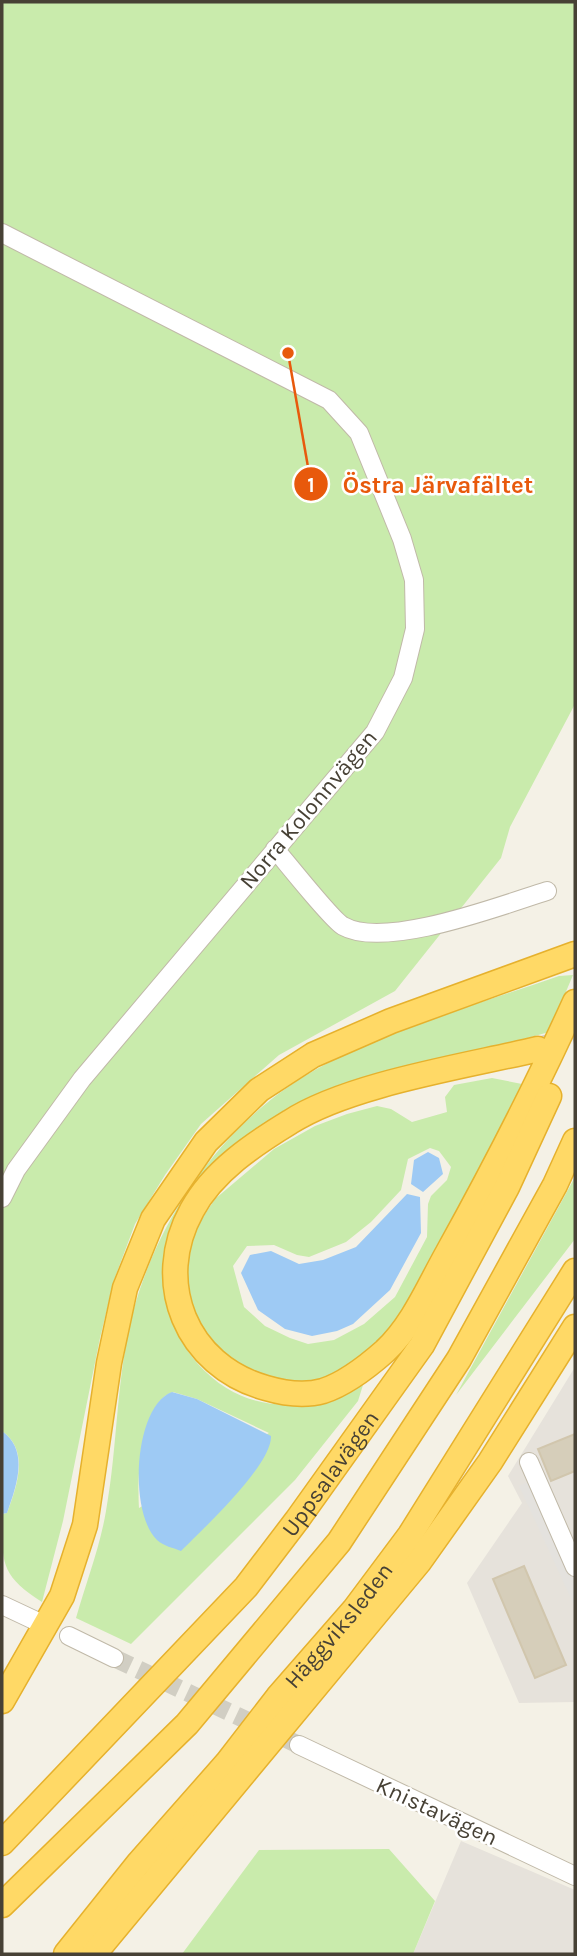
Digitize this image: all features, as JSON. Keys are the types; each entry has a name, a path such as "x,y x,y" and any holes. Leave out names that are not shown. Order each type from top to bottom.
{"highway":[{"path":"2,1701 62,1596 85,1525 108,1363 125,1288 153,1219 206,1143 259,1090 313,1055 391,1021 575,954"},
{"path":"538,1049 384,1086 334,1102 292,1120 237,1158 213,1180 191,1210 180,1244 175,1280 181,1312 191,1336 216,1363 227,1370 250,1384 283,1393 321,1391 349,1379 387,1350 410,1320 472,1210 532,1096 575,1002"},
{"name":"Uppsalavägen","path":"2,1843 246,1587 298,1520 422,1345 507,1186 575,1042"},
{"name":"Uppsalavägen","path":"2,1905 187,1724 339,1542 459,1359 555,1185 575,1141"},
{"name":"Häggviksleden","path":"66,1954 138,1864 227,1763 278,1697 362,1600 410,1535 474,1437 575,1271"},
{"path":"94,1954 419,1562 490,1462 575,1327"}],"street":[{"name":"Norra Kolonnvägen","path":"2,233 329,400 359,433 402,539 414,580 415,629 402,678 375,732 82,1079 16,1170 2,1198"},
{"path":"275,849 343,926 384,934 426,928 547,891"},
{"path":"529,1462 575,1567"},
{"path":"2,1605 34,1620"},
{"path":"69,1636 114,1658"},
{"name":"Knistavägen","path":"299,1745 575,1876"}],"shaded area":[{"path":"575,1367 575,1702 519,1703 467,1583 522,1503 508,1476"},
{"path":"530,1481 575,1578 575,1607 519,1486"},
{"path":"461,1841 575,1890 575,1954 413,1954"}],"green space":[{"path":"2,2 575,2 575,704 510,827 501,858 395,991 279,1055 201,1124 135,1224 114,1280 63,1521 42,1602 18,1584 11,1575 6,1566 2,1531 2,1514 7,1513 14,1492 19,1459 11,1439 2,1431"},
{"path":"573,975 549,1032 347,1089 190,1198 169,1308 180,1338 198,1364 216,1381 235,1393 255,1401 276,1404 319,1400 363,1385 358,1401 295,1480 131,1644 76,1618 97,1551 106,1511 123,1361 133,1312 145,1274 162,1237 181,1201 204,1168 260,1109 292,1084 326,1064 412,1027 559,976","holes":["173,1392 197,1399 269,1433 139,1508 140,1461 153,1411 162,1399"]},
{"path":"492,1078 522,1084 513,1114 400,1320 368,1353 334,1375 307,1382 257,1379 208,1343 188,1301 187,1254 196,1228 215,1199 274,1149 315,1126 377,1106 391,1109 412,1122 447,1112 445,1097 454,1085","holes":["430,1148 439,1151 451,1167 447,1180 431,1196 428,1204 427,1237 395,1297 364,1324 334,1340 308,1344 265,1326 244,1307 233,1266 247,1246 274,1245 309,1257 346,1242 371,1222 401,1190 408,1159"]},
{"path":"575,1177 575,1239 456,1395"},
{"path":"389,1849 435,1901 413,1954 182,1954 259,1850"}],"water":[{"path":"428,1152 439,1158 443,1174 423,1192 411,1184 414,1160"},
{"path":"407,1194 420,1197 421,1233 390,1290 353,1324 337,1331 312,1336 285,1329 258,1310 241,1273 250,1255 271,1251 299,1264 323,1260 356,1247"},
{"path":"172,1392 197,1399 271,1436 268,1448 249,1479 181,1551 159,1542 148,1526 139,1485 139,1461 150,1417 159,1401"},
{"path":"2,1431 11,1439 16,1449 18,1470 7,1513 2,1514"}],"building":[{"path":"575,1434 575,1471 551,1481 538,1449"},
{"path":"524,1566 566,1665 535,1678 493,1579"}],"tunnel":[{"path":"538,1049 575,1039"},
{"path":"114,1658 299,1745"}],"place":[{"name":"Östra Järvafältet","path":"288,353"}]}
